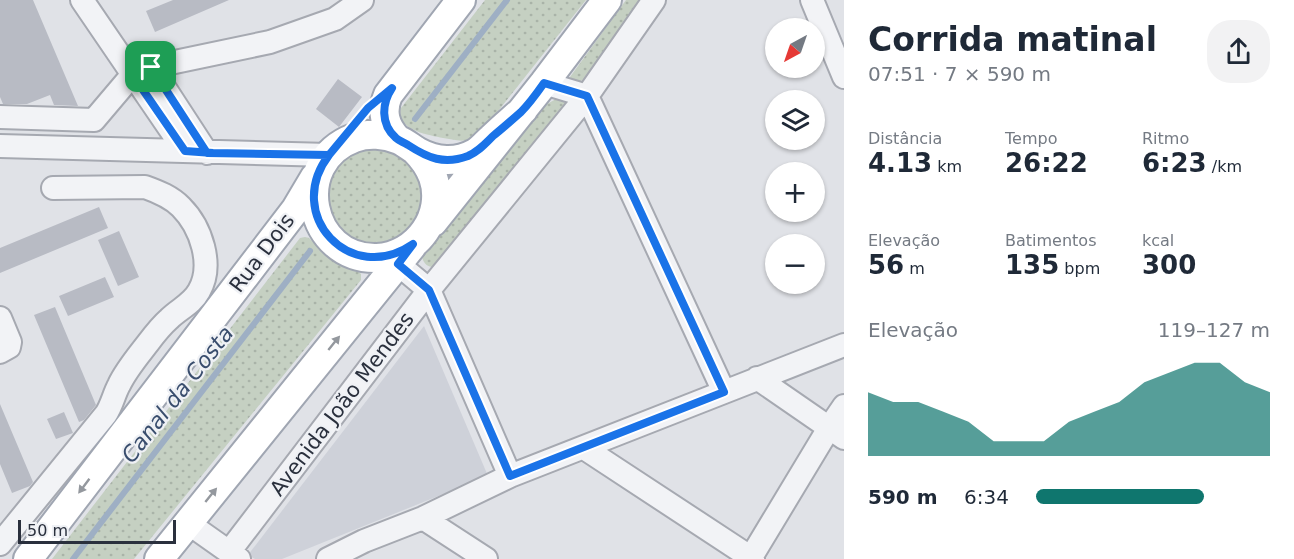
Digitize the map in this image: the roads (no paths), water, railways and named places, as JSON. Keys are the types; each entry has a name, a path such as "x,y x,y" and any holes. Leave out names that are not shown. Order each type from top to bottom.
{"main road":[{"path":"461,0 392,88 385,102 387,126 406,145 429,167 435,187 435,208 432,219 411,248 376,258 357,255 340,246 326,233 316,214 314,183 328,159 355,138 376,135 406,145 435,159 446,160 466,156 484,146 523,111"},
{"name":"Avenida João Mendes","path":"159,559 523,111 607,0"},
{"name":"Rua Dois","path":"28,559 296,209 328,159 368,108 392,88"}],"street":[{"path":"82,0 142,70 196,152"},
{"path":"0,117 94,120 142,70 270,42 335,19 362,0"},
{"name":"Avenida João Mendes","path":"234,556 429,290 587,96 654,0"},
{"path":"812,0 844,77"},
{"path":"544,83 587,96 724,392"},
{"path":"0,146 328,159"},
{"path":"0,544 106,414 119,383 159,328 191,302 198,293 206,273 206,255 189,216 181,207 159,192 145,188 53,188"},
{"path":"411,248 510,476"},
{"path":"0,318 10,342 9,347 0,352"},
{"path":"328,559 364,541 423,518 510,476 844,345"},
{"path":"757,378 837,433"},
{"path":"584,448 751,559 837,433 844,406"},
{"path":"423,518 486,559"},
{"path":"188,523 234,556"}],"waterway":[{"name":"Canal da Costa","path":"415,119 507,0"},
{"name":"Canal da Costa","path":"73,559 310,251"}]}
